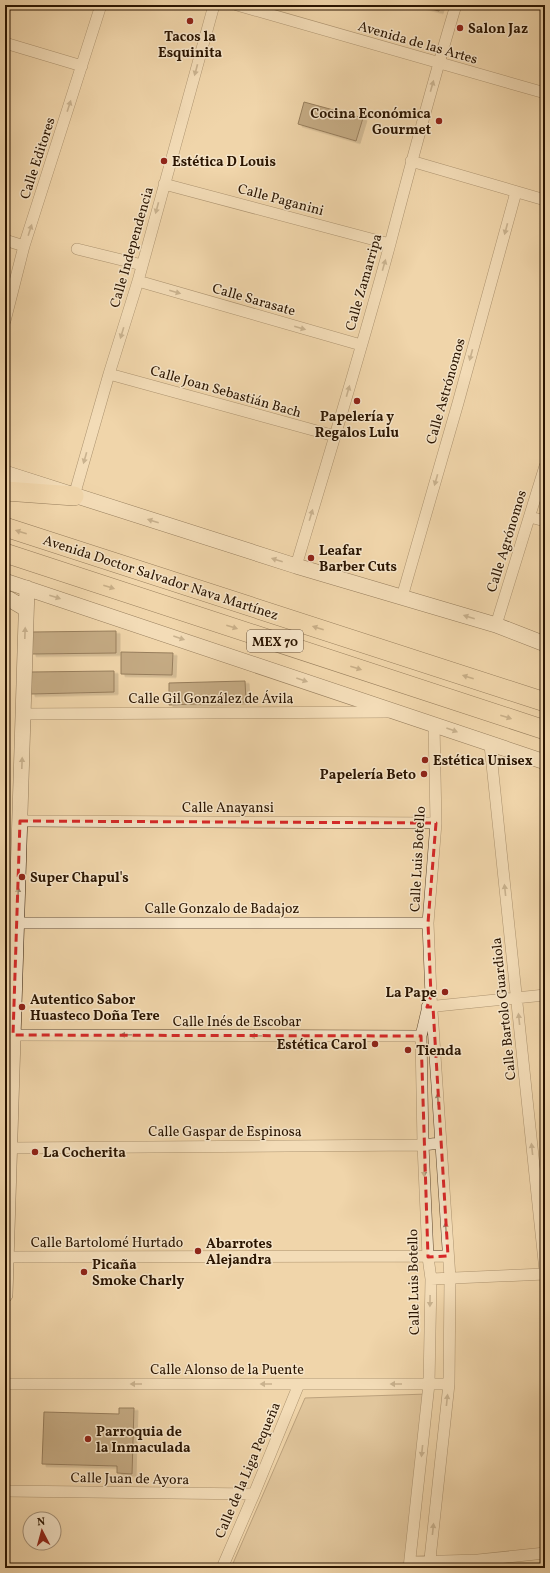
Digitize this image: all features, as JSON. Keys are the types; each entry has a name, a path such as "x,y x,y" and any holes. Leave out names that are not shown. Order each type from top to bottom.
{"highway":[{"path":"5,491 74,496"},
{"name":"Avenida Doctor Salvador Nava Martínez","path":"5,527 545,702"},
{"name":"Avenida Doctor Salvador Nava Martínez","path":"5,553 545,730"},
{"path":"5,557 51,568"}],"main road":[{"path":"5,473 296,566 496,625 545,644"},
{"path":"5,581 399,712 490,745 545,762"},
{"path":"5,1295 10,1148 9,1035 17,923 27,588"},
{"path":"5,599 9,599 26,609"}],"street":[{"name":"Calle Editores","path":"5,321 24,246 101,5"},
{"name":"Calle Independencia","path":"74,496 109,374 138,281 214,5"},
{"name":"Avenida de las Artes","path":"237,5 545,92"},
{"name":"Calle Zamarripa","path":"296,566 390,244 438,63 456,5"},
{"path":"5,43 82,66"},
{"path":"411,161 545,200"},
{"name":"Calle Paganini","path":"164,184 390,244"},
{"name":"Calle Astrónomos","path":"402,597 458,403 516,192"},
{"path":"5,240 24,246"},
{"path":"77,249 142,265"},
{"name":"Calle Sarasate","path":"138,281 361,345"},
{"name":"Calle Joan Sebastián Bach","path":"109,374 335,436"},
{"name":"Calle Agrónomos","path":"496,625 545,466"},
{"path":"530,517 545,521"},
{"name":"Calle Gil González de Ávila","path":"23,714 399,712"},
{"name":"Calle Luis Botello","path":"429,1565 449,1384 450,1278 430,1003 428,923 436,823 434,724"},
{"name":"Calle Bartolo Guardiola","path":"490,745 545,1271"},
{"name":"Calle Anayansi","path":"20,821 436,823"},
{"name":"Calle Gonzalo de Badajoz","path":"17,923 428,923"},
{"path":"430,1003 517,999 545,995"},
{"name":"Calle Luis Botello","path":"410,1565 428,1384 431,1279 428,1257 423,1144 421,1036 430,1003"},
{"name":"Calle Inés de Escobar","path":"9,1035 421,1036"},
{"name":"Calle Gaspar de Espinosa","path":"10,1148 440,1143"},
{"name":"Calle Bartolomé Hurtado","path":"6,1258 448,1256"},
{"path":"431,1279 545,1274"},
{"name":"Calle Alonso de la Puente","path":"5,1384 449,1384"},
{"name":"Calle de la Liga Pequeña","path":"222,1568 254,1494 298,1384"},
{"name":"Calle Juan de Ayora","path":"5,1491 254,1494"},
{"path":"410,1565 478,1564 545,1553"}],"highlighted area":[{"path":"20,821 436,823 428,923 431,996 427,1007 433,1007 448,1256 428,1257 421,1036 13,1035"}],"shaded area":[{"path":"428,1394 408,1568 231,1568 305,1398"}],"building":[{"path":"416,5 441,5 439,11"},
{"path":"304,102 363,118 356,141 298,124"},
{"path":"116,631 116,653 32,654 32,632"},
{"path":"121,652 173,653 172,675 121,674"},
{"path":"114,671 114,692 31,694 31,672"},
{"path":"245,681 246,702 169,705 169,683"},
{"name":"Parroquia de la Inmaculada","path":"119,1408 134,1408 132,1474 117,1473 117,1466 42,1464 44,1412 119,1414"}],"place":[{"name":"Tacos la Esquinita","path":"190,21"},
{"name":"Salon Jaz","path":"460,28"},
{"name":"Cocina Económica Gourmet","path":"439,121"},
{"name":"Estética D Louis","path":"164,161"},
{"name":"Papelería y Regalos Lulu","path":"357,401"},
{"name":"Leafar Barber Cuts","path":"311,558"},
{"name":"Estética Unisex","path":"425,760"},
{"name":"Papelería Beto","path":"424,774"},
{"name":"Super Chapul's","path":"22,877"},
{"name":"La Pape","path":"445,992"},
{"name":"Autentico Sabor Huasteco Doña Tere","path":"22,1007"},
{"name":"Estética Carol","path":"375,1044"},
{"name":"Tienda","path":"408,1050"},
{"name":"La Cocherita","path":"35,1152"},
{"name":"Abarrotes Alejandra","path":"198,1251"},
{"name":"Picaña Smoke Charly","path":"84,1272"},
{"name":"Parroquia de la Inmaculada","path":"88,1439"}]}
